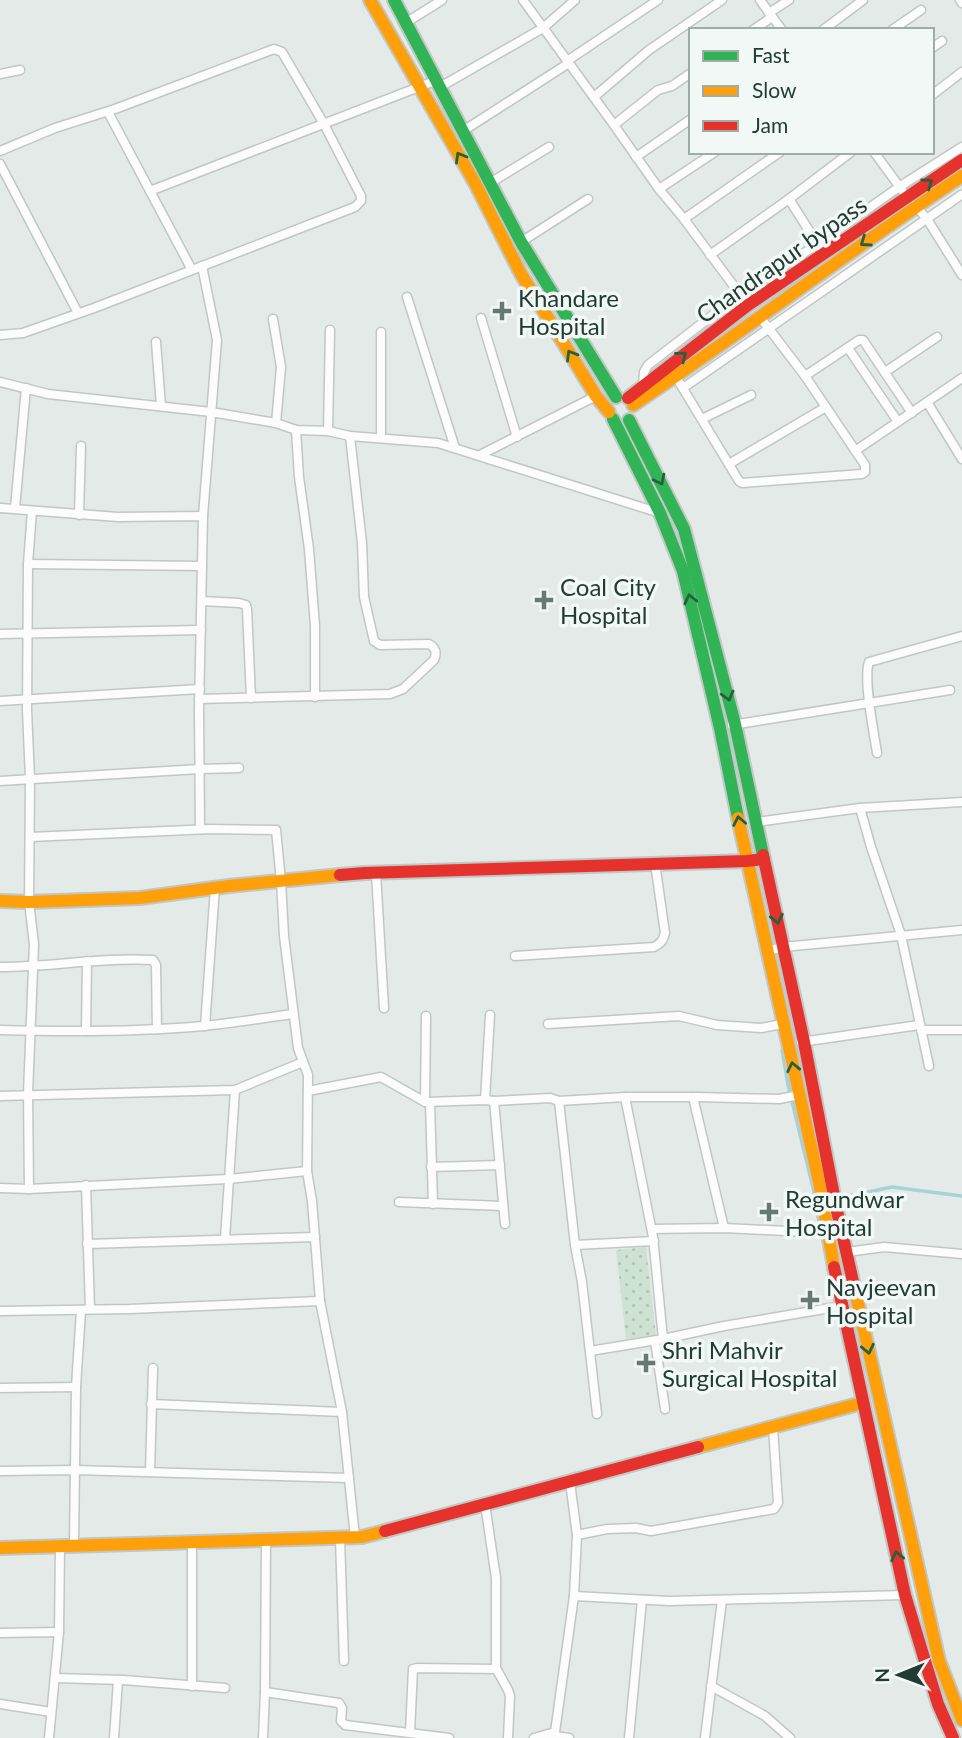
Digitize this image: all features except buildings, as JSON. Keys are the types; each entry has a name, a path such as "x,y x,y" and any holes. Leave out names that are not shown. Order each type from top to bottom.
{"main road":[{"path":"370,0 475,183 521,274 611,416 660,513 683,571 720,728 767,951 778,1025 788,1044 797,1095 822,1164"},
{"path":"394,0 521,242 633,413 629,420 621,422 611,416"},
{"name":"Chandrapur bypass","path":"626,400 744,300 962,160"},
{"name":"Chandrapur bypass","path":"626,400 679,383 908,196 950,183 962,176"},
{"path":"611,416 610,404 626,400"},
{"path":"629,420 684,529 735,724 804,1042 825,1180 837,1211 847,1252 939,1661 962,1720"},
{"path":"730,776 746,772"},
{"path":"0,901 140,898 376,873 764,859"},
{"path":"825,1180 824,1213 827,1233 905,1595 939,1704 953,1738"},
{"path":"0,1548 362,1537 862,1404"}],"street":[{"path":"407,22 442,0"},
{"path":"523,0 659,189 744,300"},
{"path":"150,191 419,86 439,83 543,28 575,0"},
{"path":"463,131 658,0"},
{"path":"594,97 649,50 722,0"},
{"path":"760,0 781,28"},
{"path":"755,28 789,0"},
{"path":"826,28 863,0"},
{"path":"895,28 921,10"},
{"path":"934,47 942,41"},
{"path":"0,151 55,128 108,112 274,49 282,52 361,195 359,204 192,270 23,332 14,335 0,334"},
{"path":"0,74 20,70"},
{"path":"934,93 962,72"},
{"path":"614,125 658,90 672,86 689,74"},
{"path":"108,112 192,270"},
{"path":"636,157 689,120"},
{"path":"490,183 549,147"},
{"path":"908,196 962,148"},
{"path":"659,189 712,154"},
{"path":"684,219 777,154"},
{"path":"710,255 848,154"},
{"path":"876,154 927,219 962,275"},
{"path":"0,164 78,313"},
{"path":"760,317 769,329 805,376 865,465 865,472 862,474 746,483 739,481 679,383 769,329 961,196 950,183"},
{"path":"789,199 821,249"},
{"path":"521,242 589,200"},
{"path":"200,829 202,516 217,340 202,266"},
{"path":"407,297 455,448"},
{"path":"481,317 517,437"},
{"path":"274,318 281,367 276,423"},
{"path":"327,431 330,330"},
{"path":"381,332 381,437"},
{"path":"885,372 937,337"},
{"path":"805,376 859,340 863,340 912,413"},
{"path":"156,342 162,407"},
{"path":"848,348 898,422"},
{"path":"855,452 962,378"},
{"path":"0,382 48,394 211,412 276,423 296,430 438,443 660,513"},
{"path":"15,509 26,388"},
{"path":"702,419 751,395"},
{"path":"480,456 596,396"},
{"path":"927,402 962,459"},
{"path":"729,464 826,407"},
{"path":"296,430 314,613 315,697"},
{"path":"199,699 383,695 403,689 435,660 436,650 429,644 380,646 374,641 365,597 350,436"},
{"path":"79,515 81,446"},
{"path":"0,508 118,517 202,516"},
{"path":"29,1189 28,1094 34,944 29,902 28,700 28,564 32,511"},
{"path":"28,564 202,566"},
{"path":"202,601 246,605 251,698"},
{"path":"0,634 201,630"},
{"path":"877,753 870,704 867,668 869,662 962,636"},
{"path":"0,701 200,689"},
{"path":"720,728 950,690"},
{"path":"0,781 239,768"},
{"path":"756,822 860,808 962,802"},
{"path":"860,808 901,935 929,1066"},
{"path":"30,837 200,829 276,830 293,1014 298,1048 308,1075 307,1171 320,1301 342,1412 355,1537"},
{"path":"515,956 654,947 660,944 665,933 655,863"},
{"path":"376,873 384,1008"},
{"path":"205,1026 215,888"},
{"path":"767,951 783,947 962,930"},
{"path":"0,967 153,960 156,965 157,1029"},
{"path":"86,1031 87,961"},
{"path":"0,1030 157,1029 205,1026 293,1014"},
{"path":"426,1016 433,1205"},
{"path":"490,1016 490,1101 500,1165 505,1224"},
{"path":"548,1024 679,1016 718,1025 761,1028 778,1025"},
{"path":"788,1044 920,1027 962,1030"},
{"path":"0,1096 235,1090 303,1062"},
{"path":"307,1091 382,1077 428,1102 550,1098 559,1101 625,1097 779,1099 797,1095"},
{"path":"225,1239 235,1090"},
{"path":"625,1097 654,1241 665,1409"},
{"path":"693,1097 724,1228"},
{"path":"559,1101 597,1414"},
{"path":"431,1167 500,1165"},
{"path":"0,1188 29,1189 228,1179 307,1171"},
{"path":"86,1185 90,1309"},
{"path":"399,1202 503,1206"},
{"path":"652,1229 724,1228 827,1233"},
{"path":"87,1244 315,1237"},
{"path":"575,1245 654,1241"},
{"path":"847,1252 884,1247 962,1254"},
{"path":"0,1311 320,1301"},
{"path":"590,1351 842,1306"},
{"path":"74,1545 76,1387 81,1310"},
{"path":"150,1472 153,1368"},
{"path":"0,1388 76,1387"},
{"path":"862,1404 878,1397"},
{"path":"151,1404 342,1412"},
{"path":"577,1535 607,1529 636,1528 651,1531 774,1509 778,1503 773,1427"},
{"path":"0,1471 75,1470 349,1478"},
{"path":"534,1738 555,1732 574,1596 577,1535 570,1482"},
{"path":"485,1504 496,1578 496,1669 509,1693 508,1738"},
{"path":"340,1538 344,1661"},
{"path":"263,1738 266,1539"},
{"path":"192,1541 192,1686"},
{"path":"49,1738 59,1632 60,1547"},
{"path":"574,1596 669,1601 905,1595"},
{"path":"629,1738 642,1600"},
{"path":"705,1738 722,1600"},
{"path":"0,1633 59,1632"},
{"path":"407,1734 413,1670 496,1669"},
{"path":"55,1678 225,1688"},
{"path":"114,1738 118,1680"},
{"path":"711,1686 765,1716 790,1738"},
{"path":"265,1692 339,1703 343,1724 449,1738"},
{"path":"0,1704 51,1712"},
{"path":"545,1735 569,1738"}],"green space":[{"path":"646,1247 656,1335 626,1339 616,1250"}],"waterway":[{"path":"782,1050 815,1196"},
{"path":"839,1196 892,1187 962,1196"},
{"path":"816,1207 819,1222"}],"traffic: fast":[{"path":"394,0 521,242 616,397"},
{"path":"613,419 660,513 683,571 738,818"},
{"path":"629,420 684,529 735,724 763,855"}],"traffic: slow":[{"path":"370,0 475,183 521,274 596,396 609,412"},
{"path":"633,405 962,176"},
{"path":"738,818 819,1182 834,1267"},
{"path":"0,901 140,898 340,875"},
{"path":"854,1286 939,1661 962,1720"},
{"path":"698,1447 862,1403"},
{"path":"0,1548 362,1537 385,1531"}],"traffic: jam":[{"path":"628,398 748,305 962,160"},
{"path":"763,855 854,1286"},
{"path":"340,875 764,859"},
{"path":"834,1267 905,1595 938,1704 953,1738"},
{"path":"385,1531 698,1447"}],"place":[{"name":"Khandare Hospital","path":"502,311"},
{"name":"Coal City Hospital","path":"544,600"},
{"name":"Regundwar Hospital","path":"769,1212"},
{"name":"Navjeevan Hospital","path":"810,1300"},
{"name":"Shri Mahvir Surgical Hospital","path":"646,1363"}]}
